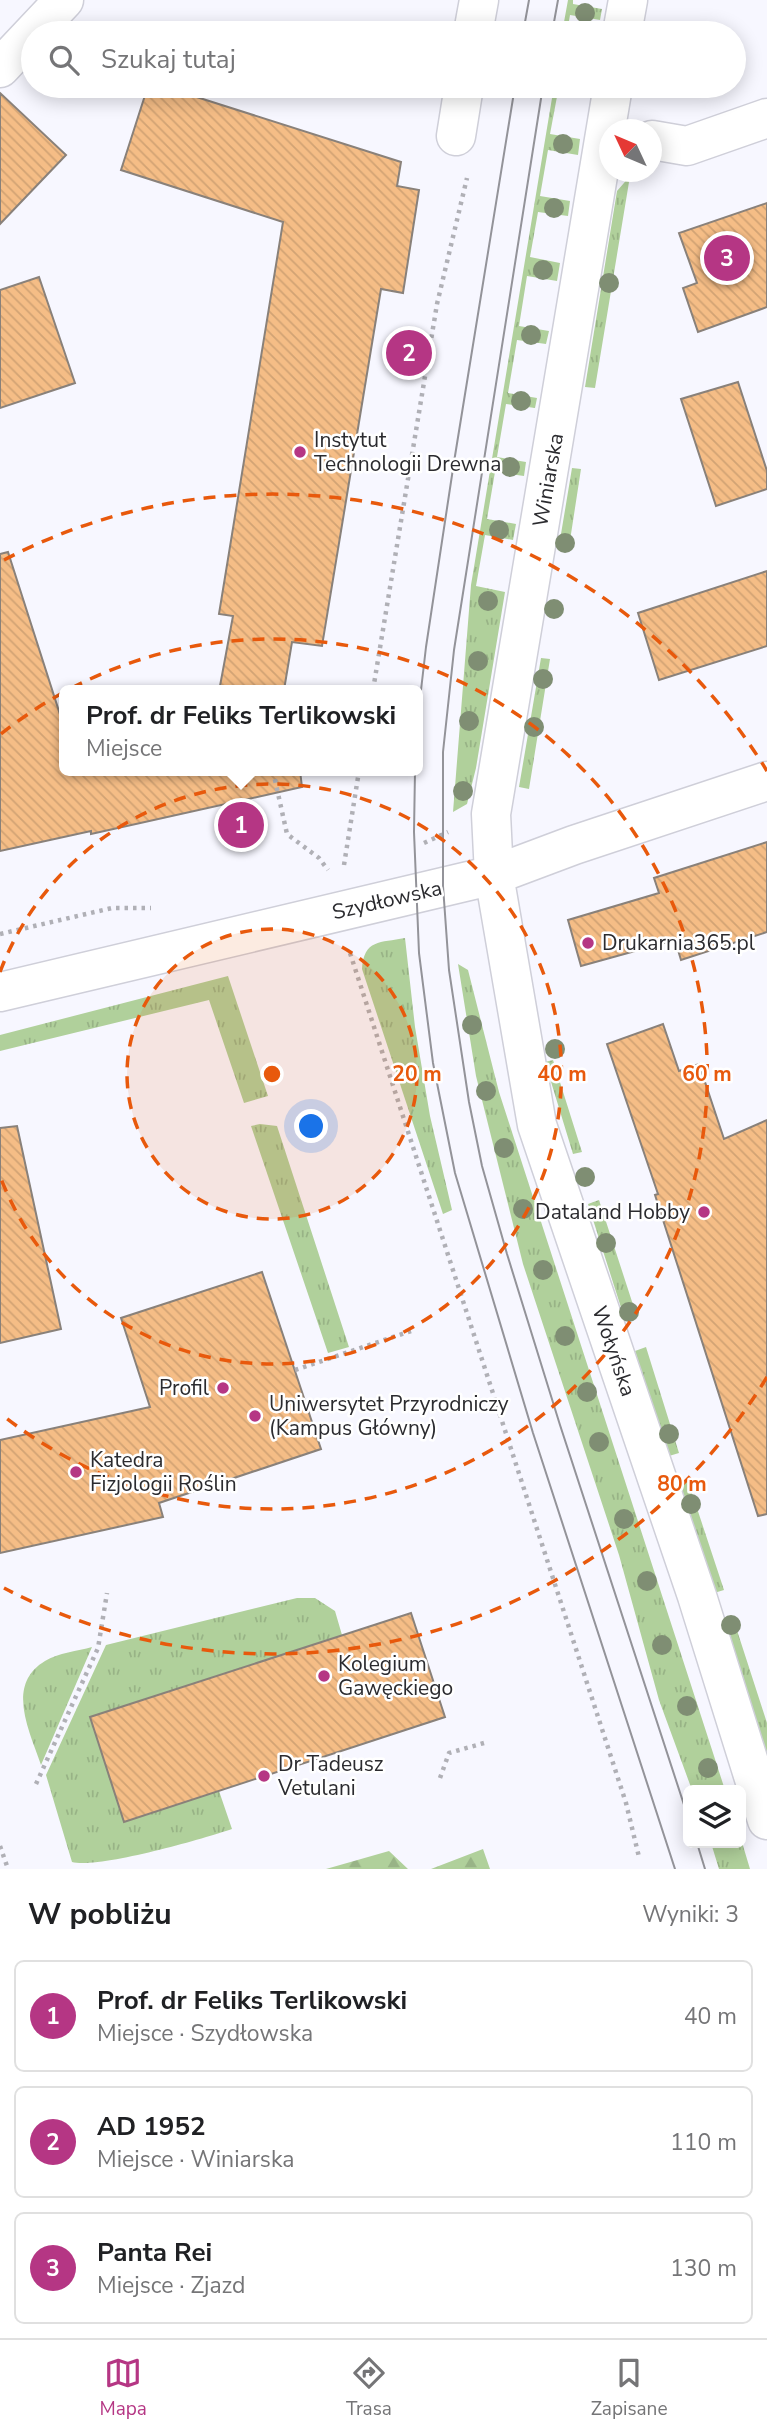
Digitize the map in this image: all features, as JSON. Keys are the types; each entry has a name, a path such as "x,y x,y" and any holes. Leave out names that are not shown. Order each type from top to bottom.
{"street":[{"path":"44,21 64,0"},
{"path":"475,21 479,0"},
{"path":"624,21 628,0"},
{"path":"0,68 21,46"},
{"path":"463,153 464,98"},
{"name":"Winiarska","path":"610,119 612,98"},
{"path":"662,142 687,146 767,118"},
{"name":"Winiarska","path":"494,875 491,814 599,182"},
{"name":"Szydłowska","path":"0,992 494,875 574,845 767,781"},
{"name":"Wołyńska","path":"494,875 537,1125 697,1596 767,1820"}],"path":[{"path":"374,685 437,304 466,180 463,153"},
{"path":"274,776 287,834 319,858 327,868 339,912"},
{"path":"344,866 358,776"},
{"path":"414,848 491,814"},
{"path":"314,871 356,864"},
{"path":"0,934 112,908 153,908"},
{"path":"359,944 349,950 626,1803 639,1857"},
{"path":"295,1370 411,1331"},
{"path":"36,1784 98,1648 107,1594"},
{"path":"440,1778 449,1753 484,1743"},
{"path":"0,1846 8,1869"}],"green space":[{"path":"568,0 573,0 573,4 602,9 600,20 570,15 569,21 564,21"},
{"path":"552,98 557,98 550,134 580,139 578,155 548,150 540,196 570,201 568,216 538,212 530,257 560,263 557,281 527,276 519,326 549,331 546,344 517,340 508,393 537,398 535,408 506,404 497,457 526,462 524,476 495,472 487,519 516,524 513,540 485,535 476,586 505,592 476,768 467,804 453,812 471,585"},
{"path":"625,182 629,182 595,388 585,387 617,191"},
{"path":"572,468 581,469 569,547 559,546"},
{"path":"541,658 550,659 529,789 519,787"},
{"path":"405,938 415,1027 430,1116 452,1210 443,1214 362,969 363,959 370,947 381,942"},
{"path":"458,964 468,970 499,1092 723,1785 690,1785 659,1700 619,1555 523,1264 476,1076"},
{"path":"228,976 268,1096 244,1103 209,1000 0,1051 0,1035"},
{"path":"553,1060 582,1152 573,1154 545,1062"},
{"path":"251,1126 277,1126 349,1347 328,1353"},
{"path":"599,1200 637,1317 625,1320 588,1204"},
{"path":"646,1347 679,1453 669,1456 635,1351"},
{"path":"688,1481 724,1590 714,1593 678,1484"},
{"path":"297,1598 315,1598 335,1611 342,1635 91,1717 219,1791 232,1829 125,1858 72,1862 46,1775 106,1645"},
{"path":"733,1618 767,1723 767,1754 723,1621"},
{"path":"92,1647 41,1765 24,1710 26,1683 33,1671 50,1658"},
{"path":"713,1848 744,1848 750,1869 719,1869"},
{"path":"483,1849 490,1869 431,1869"},
{"path":"389,1851 408,1869 326,1869"}],"building":[{"path":"0,93 66,155 0,224"},
{"name":"Instytut Technologii Drewna","path":"144,98 200,98 401,162 397,186 419,190 403,293 381,289 322,646 292,642 285,685 220,685 233,616 219,614 283,222 121,170"},
{"path":"767,203 767,307 698,332 683,288 697,283 679,233"},
{"path":"39,277 75,383 0,408 0,290"},
{"path":"738,382 767,471 767,489 716,506 681,399"},
{"path":"8,552 59,711 59,776 301,776 302,787 91,834 91,831 0,851 0,554"},
{"path":"767,571 767,646 659,680 638,613"},
{"path":"767,842 767,932 681,960 675,940 581,966 568,920 659,893 654,878"},
{"path":"663,1024 679,1071 699,1064 724,1139 767,1120 767,1514 758,1516 655,1195 658,1194 607,1044"},
{"path":"17,1126 61,1329 0,1343 0,1128"},
{"name":"Profil","path":"262,1272 321,1449 159,1503 163,1517 0,1553 0,1440 150,1407 121,1318"},
{"name":"Kolegium Gawęckiego","path":"411,1613 445,1717 124,1822 90,1717"}],"tram line":[{"path":"525,21 529,0"},
{"path":"554,21 558,0"},
{"path":"422,685 454,462 513,98"},
{"path":"541,98 454,650 443,752 443,886 449,970 469,1102 482,1166 560,1425 683,1802"},
{"path":"415,776 414,832 419,953 433,1063 455,1173 533,1433 675,1869"},
{"path":"699,1848 705,1869"}],"place":[{"name":"Panta Rei","path":"727,258"},
{"name":"AD 1952","path":"409,353"},
{"name":"Instytut Technologii Drewna","path":"300,452"},
{"name":"Prof. dr Feliks Terlikowski","path":"241,825"},
{"name":"Drukarnia365.pl","path":"588,943"},
{"name":"Dataland Hobby","path":"704,1212"},
{"name":"Profil","path":"223,1388"},
{"name":"Uniwersytet Przyrodniczy (Kampus Główny)","path":"255,1416"},
{"name":"Katedra Fizjologii Roślin","path":"76,1472"},
{"name":"Kolegium Gawęckiego","path":"324,1676"},
{"name":"Dr Tadeusz Vetulani","path":"264,1776"}]}
